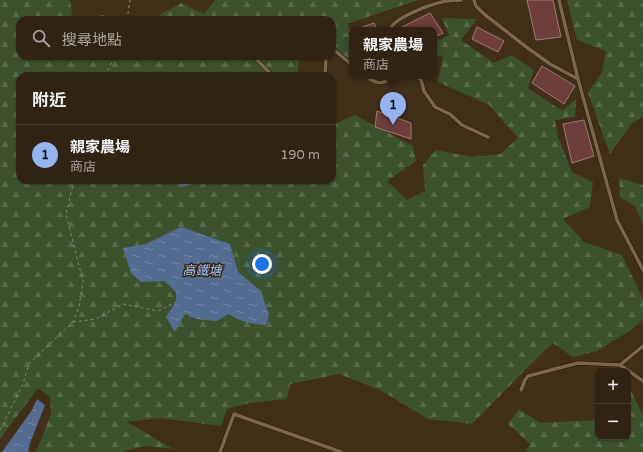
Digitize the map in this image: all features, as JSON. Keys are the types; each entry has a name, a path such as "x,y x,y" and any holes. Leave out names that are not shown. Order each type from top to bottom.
{"lane":[{"path":"391,27 401,18 429,5 444,1 461,0"},
{"path":"474,0 476,6 484,14 529,49 550,64 578,79"},
{"path":"559,0 578,79 617,220 643,270"},
{"path":"336,51 349,62"},
{"path":"257,60 269,72"},
{"path":"326,60 326,72"},
{"path":"371,79 378,83 384,83 390,79"},
{"path":"420,79 424,91 435,108 450,114 462,125 488,137"},
{"path":"620,365 643,346"},
{"path":"521,390 528,376 578,363 620,365 643,381"},
{"path":"220,452 234,414 341,452"}],"path":[{"path":"128,16 130,0"},
{"path":"108,72 113,60"},
{"path":"0,430 23,384 29,364 73,322 80,307 83,281 66,214 73,184"},
{"path":"73,322 96,319 123,304 158,312 176,302"}],"green space":[{"path":"0,0 70,0 73,16 16,16 16,60 299,60 297,72 16,72 16,184 336,184 336,123 355,115 413,146 416,161 387,181 407,200 425,191 423,165 436,150 473,157 500,154 518,138 489,105 438,82 443,55 437,57 437,41 449,35 442,18 477,19 461,40 494,63 512,55 534,70 528,88 562,111 576,99 575,117 555,120 558,137 572,172 593,182 590,207 563,219 584,242 622,255 643,299 643,320 631,330 597,351 573,357 553,343 532,362 472,424 428,419 380,390 339,374 290,384 287,399 250,403 227,409 221,426 160,418 127,422 173,449 144,446 122,452 36,452 51,414 50,397 38,388 0,439"},
{"path":"215,0 418,0 347,24 349,28 349,63 336,55 336,16 158,16 181,3 204,14"},
{"path":"567,0 643,0 643,117 631,124 610,154 588,93 602,72 606,51 577,40"},
{"path":"619,178 643,185 643,224 635,206 620,197"},
{"path":"631,391 643,415 643,452 526,452 530,444 508,424 519,409 540,423 595,420 595,440 631,440"}],"water":[{"path":"175,184 194,184 184,186"},
{"name":"高鐵塘","path":"181,227 230,244 238,272 261,291 269,315 266,325 247,322 229,314 216,321 197,319 185,314 175,332 166,317 176,302 176,292 165,281 141,282 131,273 123,248 146,244"},
{"path":"37,399 45,405 28,452 2,452 32,410"}],"building":[{"path":"527,0 553,0 561,37 536,40"},
{"path":"430,13 443,33 437,36 437,27 402,27"},
{"path":"374,23 376,27 363,27"},
{"path":"477,27 504,41 498,52 472,39"},
{"path":"542,66 575,86 564,104 532,83"},
{"path":"377,111 411,123 411,139 375,127"},
{"path":"584,120 594,156 572,163 563,124"}],"place":[{"name":"親家農場","path":"393,125"}]}
